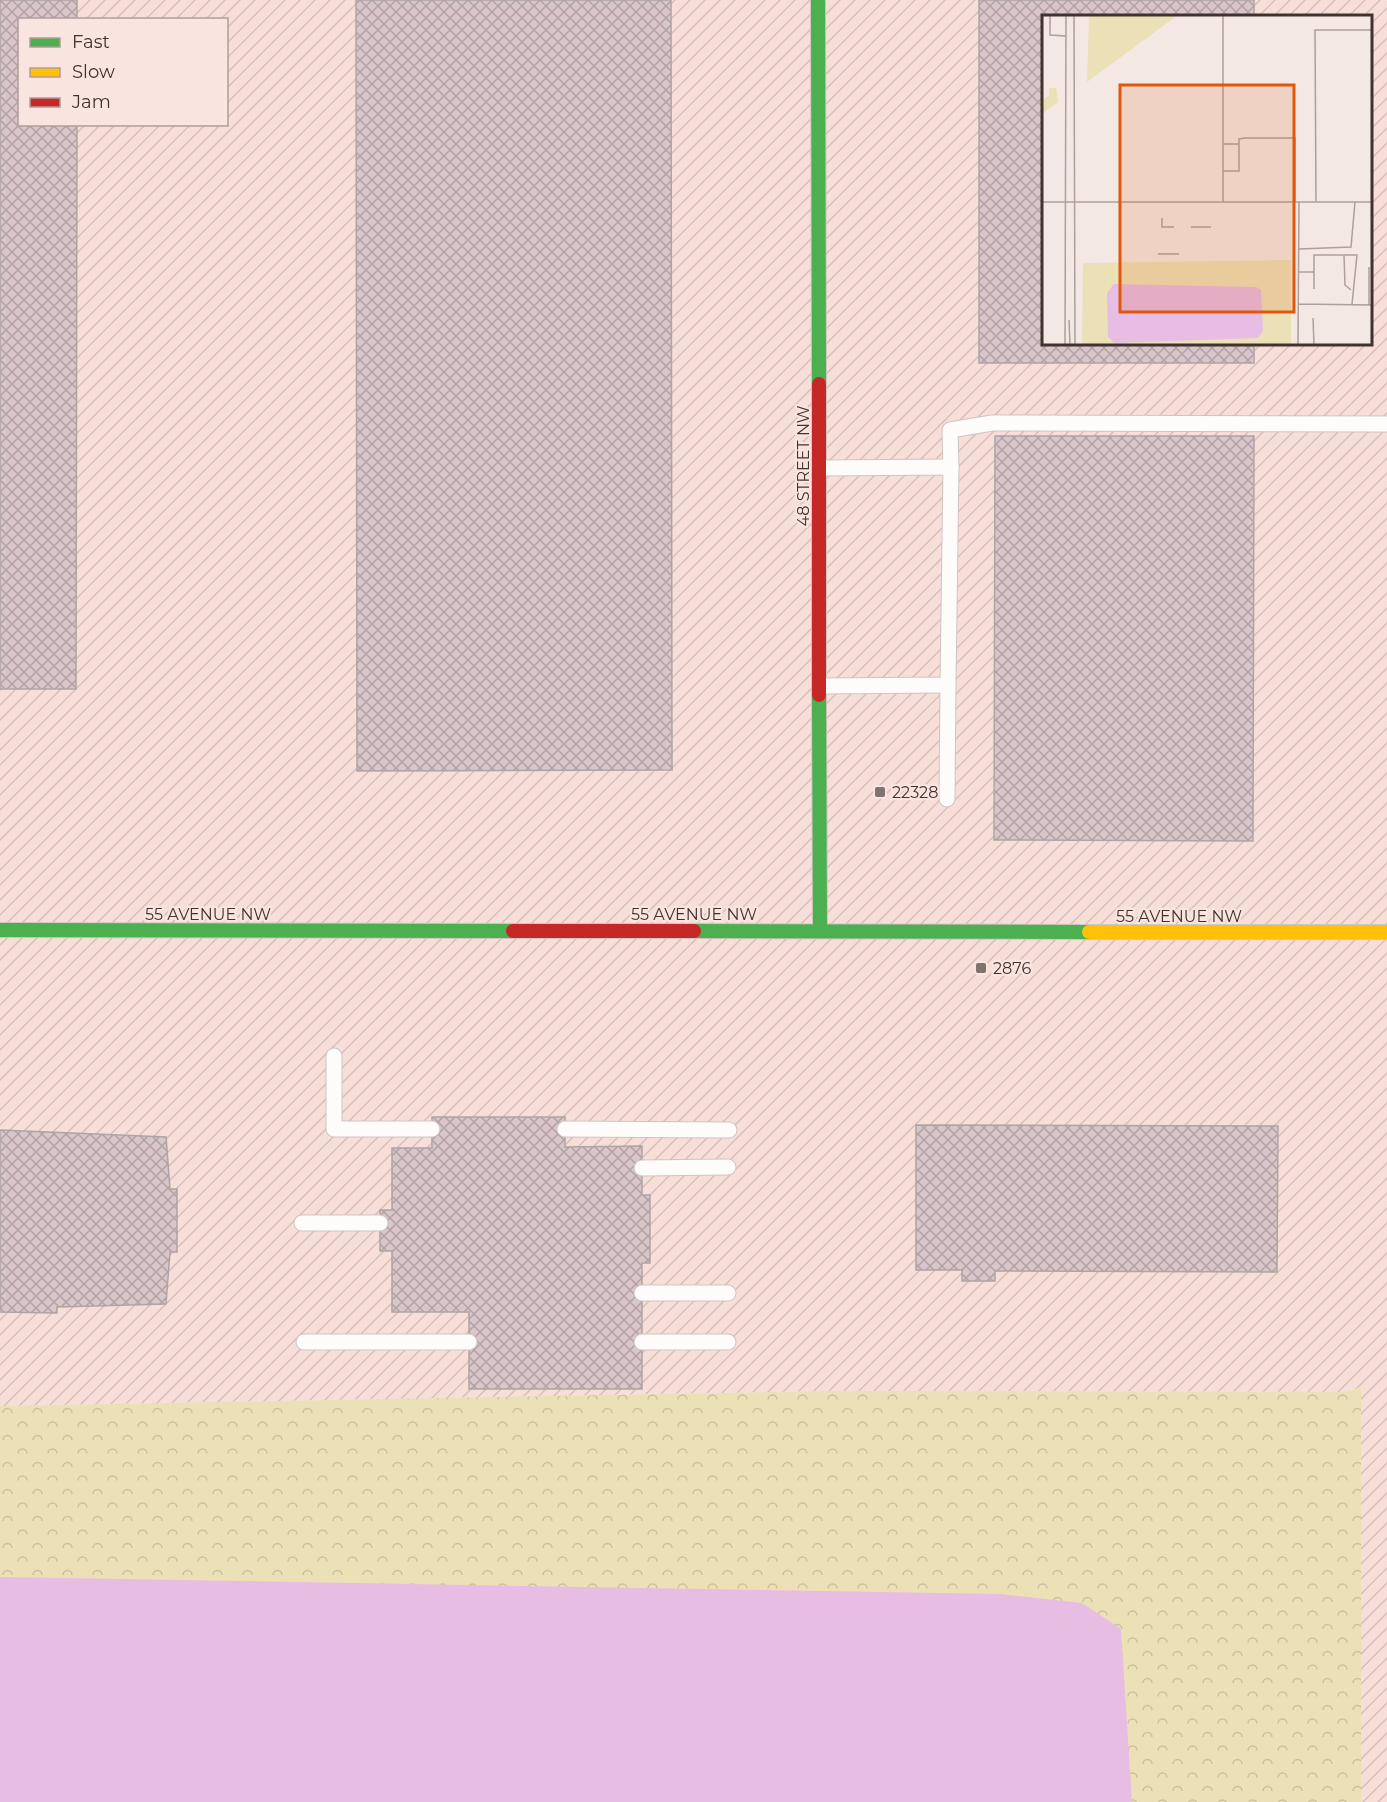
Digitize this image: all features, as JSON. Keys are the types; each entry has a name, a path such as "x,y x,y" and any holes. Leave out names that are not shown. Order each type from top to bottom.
{"street":[{"name":"48 STREET NW","path":"818,0 820,931"},
{"name":"55 AVENUE NW","path":"0,930 1387,932"}],"lane":[{"path":"948,799 950,430 992,423 1387,424"},
{"path":"820,468 951,467"},
{"path":"820,686 948,685"},
{"path":"334,1056 334,1129 432,1129"},
{"path":"566,1129 729,1130"},
{"path":"642,1168 728,1167"},
{"path":"303,1223 380,1223"},
{"path":"642,1293 728,1293"},
{"path":"304,1342 470,1342"},
{"path":"642,1342 728,1342"}],"shaded area":[{"path":"0,0 1387,0 1387,1802 1361,1802 1360,1388 1340,1392 827,1391 0,1406"},
{"path":"0,1577 1000,1594 1082,1603 1121,1629 1132,1802 0,1802"}],"green space":[{"path":"1361,1388 1361,1802 0,1802 0,1406 827,1391 1340,1392"}],"building":[{"path":"0,0 77,0 77,18 18,18 18,126 77,126 76,689 0,689"},
{"path":"356,0 671,0 672,770 357,771"},
{"path":"979,0 1254,0 1254,15 1042,15 1042,345 1254,345 1254,363 979,363"},
{"path":"995,436 1254,436 1253,841 994,840"},
{"path":"432,1117 565,1117 565,1147 642,1146 642,1195 650,1195 650,1263 642,1263 642,1389 469,1389 469,1312 392,1312 392,1251 380,1251 380,1210 392,1210 392,1148 432,1148"},
{"path":"916,1125 1278,1126 1277,1272 995,1271 995,1281 962,1281 962,1270 916,1270"},
{"path":"0,1130 166,1137 170,1189 177,1189 177,1252 170,1252 166,1304 57,1307 57,1313 0,1312"}],"traffic: fast":[{"path":"818,0 819,384"},
{"path":"819,695 820,931"},
{"path":"0,930 513,931"},
{"path":"694,931 1089,932"}],"traffic: slow":[{"path":"1089,932 1387,932"}],"traffic: jam":[{"path":"819,384 819,695"},
{"path":"513,931 694,931"}],"place":[{"name":"22328","path":"880,792"},
{"name":"2876","path":"981,968"}]}
